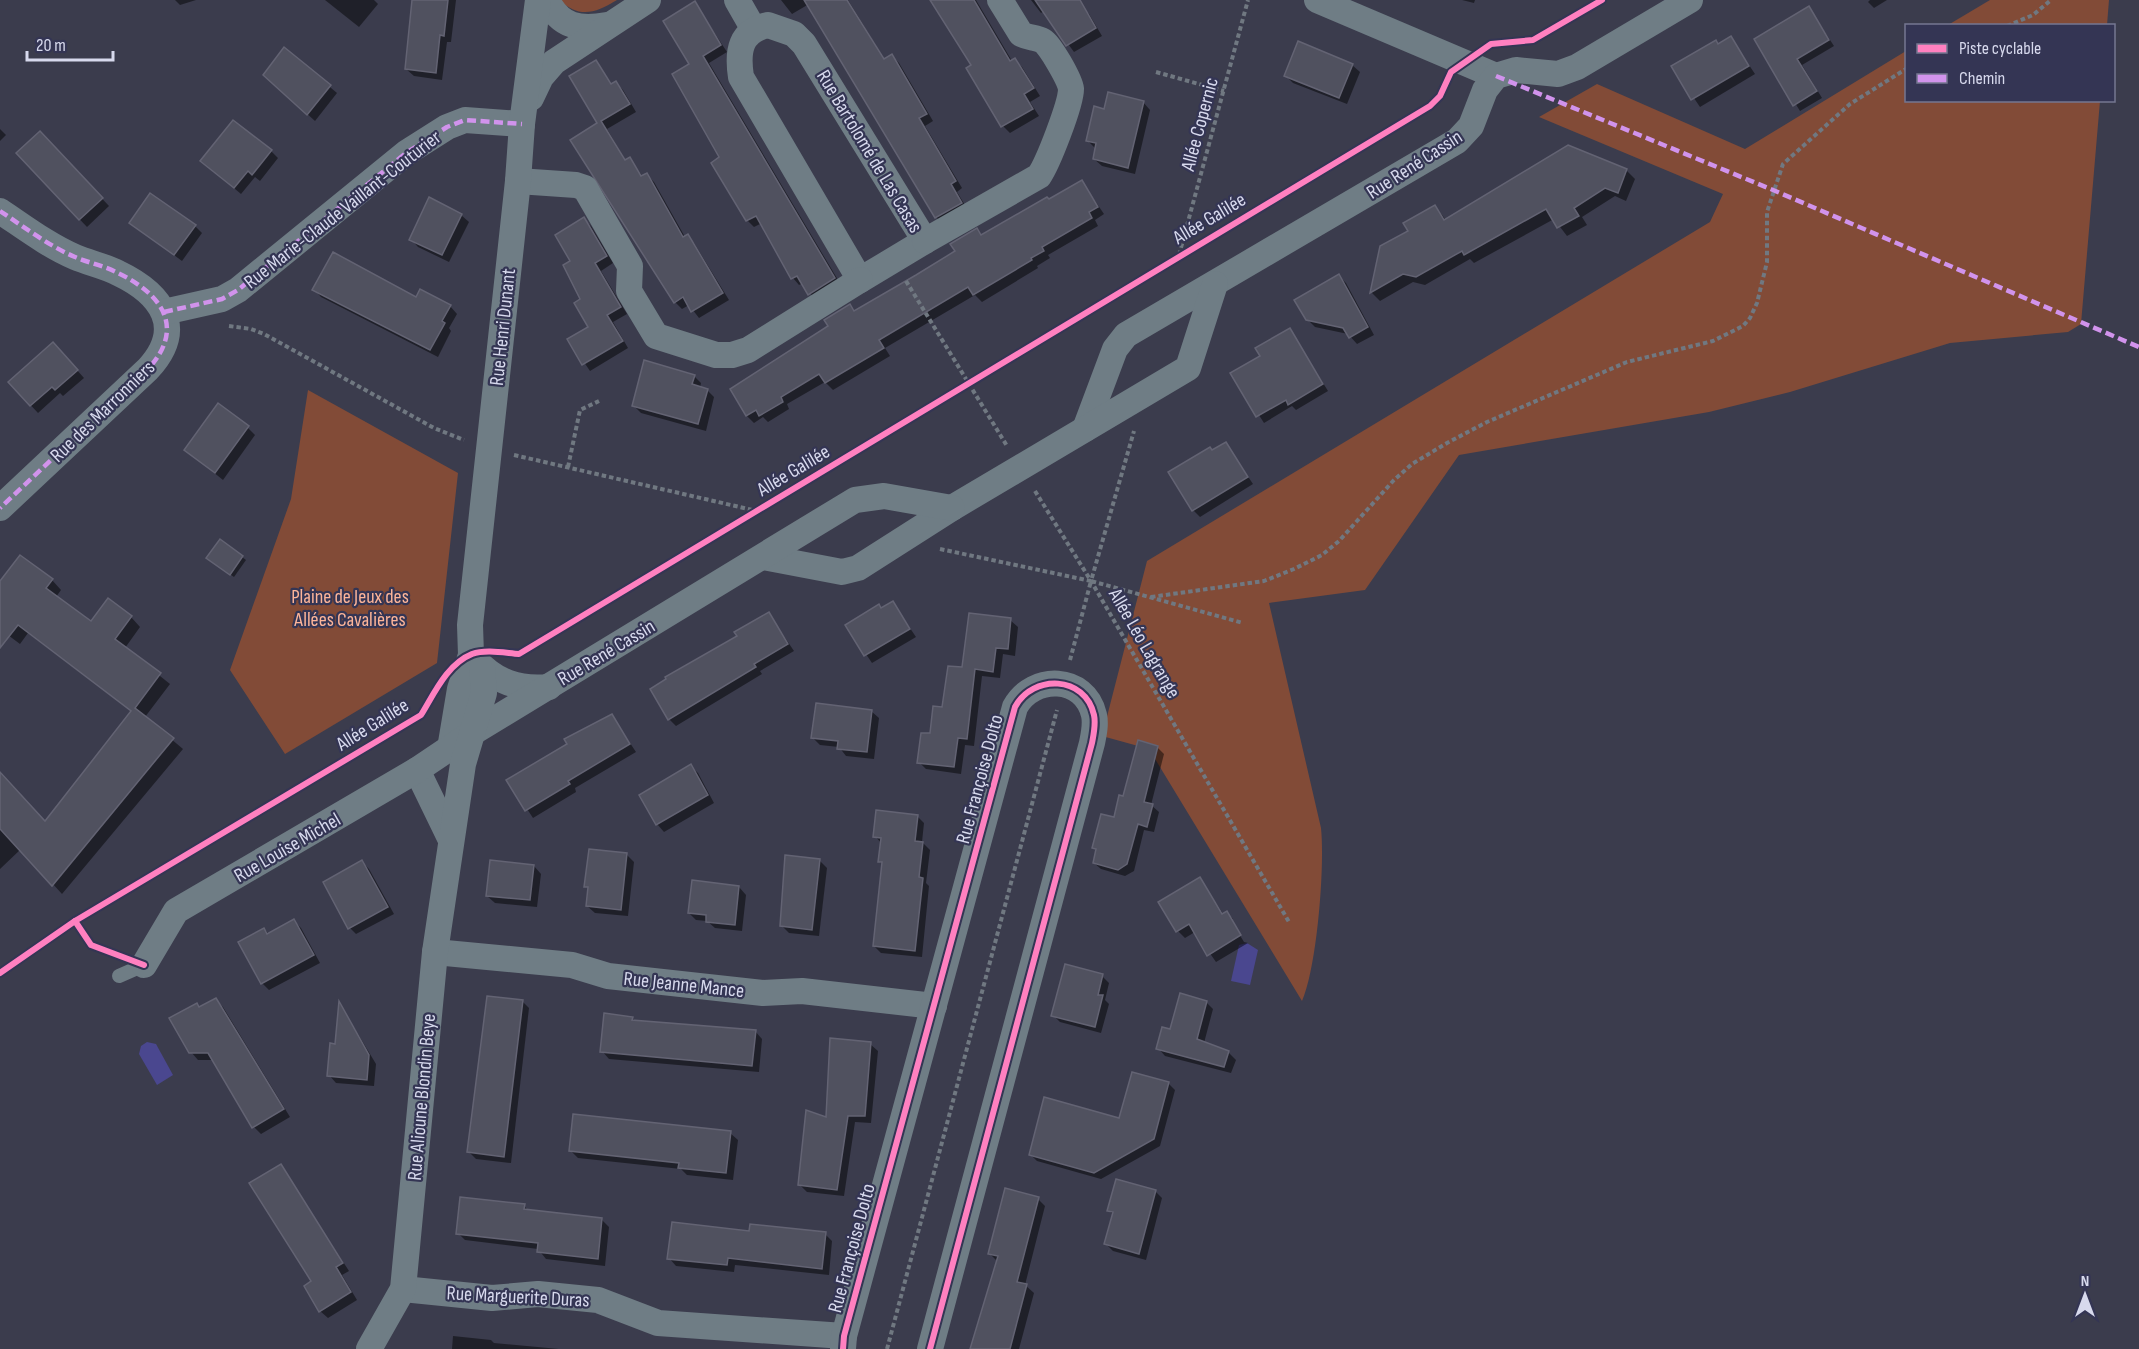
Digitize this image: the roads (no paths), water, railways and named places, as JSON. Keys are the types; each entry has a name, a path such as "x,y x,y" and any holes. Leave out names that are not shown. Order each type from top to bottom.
{"street":[{"name":"Rue Henri Dunant","path":"472,732 484,693 470,625 518,181 522,124 538,0"},
{"path":"547,0 552,10 573,25 586,29 607,25"},
{"path":"522,124 535,86 546,69 563,55 586,43 607,25 648,0"},
{"path":"737,0 753,28 745,38 740,54 741,77 860,280"},
{"path":"925,242 1039,176 1047,164 1070,96 1068,80 1048,46 1040,40 1021,34 1000,0"},
{"path":"1317,0 1496,76 1516,70 1558,74 1577,67 1690,0"},
{"name":"Rue Bartolomé de Las Casas","path":"518,181 576,184 585,188 630,266 629,291 653,333 661,339 716,355 732,355 748,350 925,242 804,44 794,34 780,28 768,25 753,28"},
{"name":"Rue René Cassin","path":"1085,429 1119,340 1457,141 1471,126 1485,90 1496,76"},
{"name":"Rue Marie-Claude Vaillant-Couturier","path":"164,312 206,304 238,290 406,153 447,127 465,120 522,124"},
{"path":"0,211 74,257 118,273 144,290 164,312"},
{"path":"763,556 842,572 858,568 952,508 1188,368 1215,284"},
{"name":"Rue des Marronniers","path":"0,508 156,361 162,353 169,333 164,312"},
{"name":"Rue René Cassin","path":"450,749 472,732 855,500 884,496 952,508"},
{"name":"Rue Henri Dunant","path":"450,749 460,690 476,661"},
{"path":"476,661 490,674 520,688 549,687"},
{"name":"Rue Françoise Dolto","path":"844,1343 1015,707 1027,690 1043,684 1064,685 1081,693 1092,708 1095,726 1092,742 930,1349"},
{"name":"Rue Alioune Blondin Beye","path":"369,1349 403,1289 435,952 450,838 463,764 472,732"},
{"name":"Rue Louise Michel","path":"144,965 176,911 450,749"},
{"path":"417,770 450,838"},
{"name":"Rue Jeanne Mance","path":"435,952 572,965 608,976 763,993 802,991 934,1006"},
{"name":"Rue Marguerite Duras","path":"403,1289 492,1298 538,1294 598,1300 658,1323 844,1343"}],"lane":[{"path":"118,976 144,965"}],"park label":[{"name":"Plaine de Jeux des Allées Cavalières","path":"350,608"}]}
